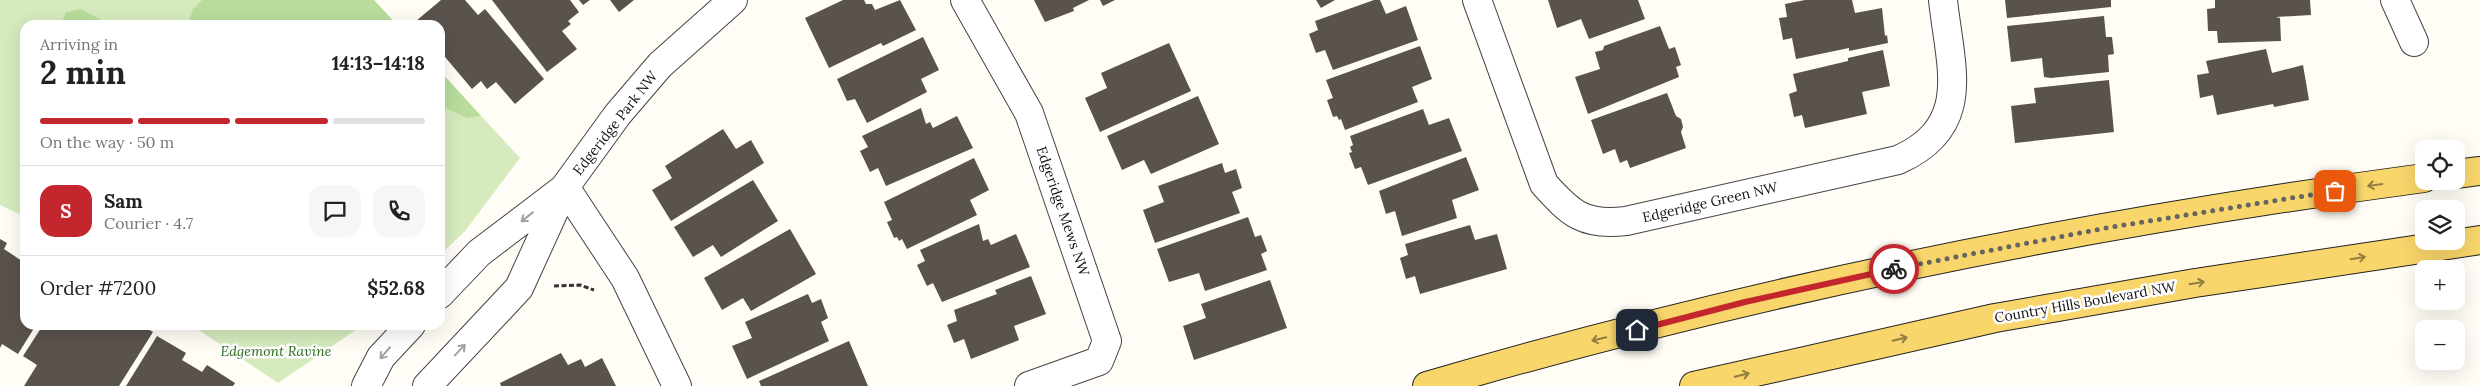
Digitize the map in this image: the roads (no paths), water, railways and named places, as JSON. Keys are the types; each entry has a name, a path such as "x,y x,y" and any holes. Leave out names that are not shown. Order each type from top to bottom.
{"main road":[{"path":"2465,173 2480,171"},
{"path":"1427,386 1503,364 1745,302 1897,268 2115,226 2415,179"},
{"name":"Country Hills Boulevard NW","path":"1694,386 1995,318 2195,283 2480,240"}],"street":[{"name":"Edgeridge Park NW","path":"427,386 519,288 565,187 618,114 660,65 733,0"},
{"name":"Edgeridge Mews NW","path":"965,0 1029,113 1107,342 1099,362 1029,386"},
{"name":"Edgeridge Green NW","path":"1477,0 1544,184 1560,202 1574,213 1590,222 1607,224 1888,162 1914,153 1931,141 1942,126 1950,110 1953,90 1943,0"},
{"path":"2395,0 2414,42"},
{"name":"Edgeridge Park NW","path":"445,289 479,253 565,187"},
{"path":"565,187 625,278 678,386"},
{"path":"366,386 381,357 406,330"}],"park label":[{"name":"Edgemont Ravine","path":"276,351"}]}
